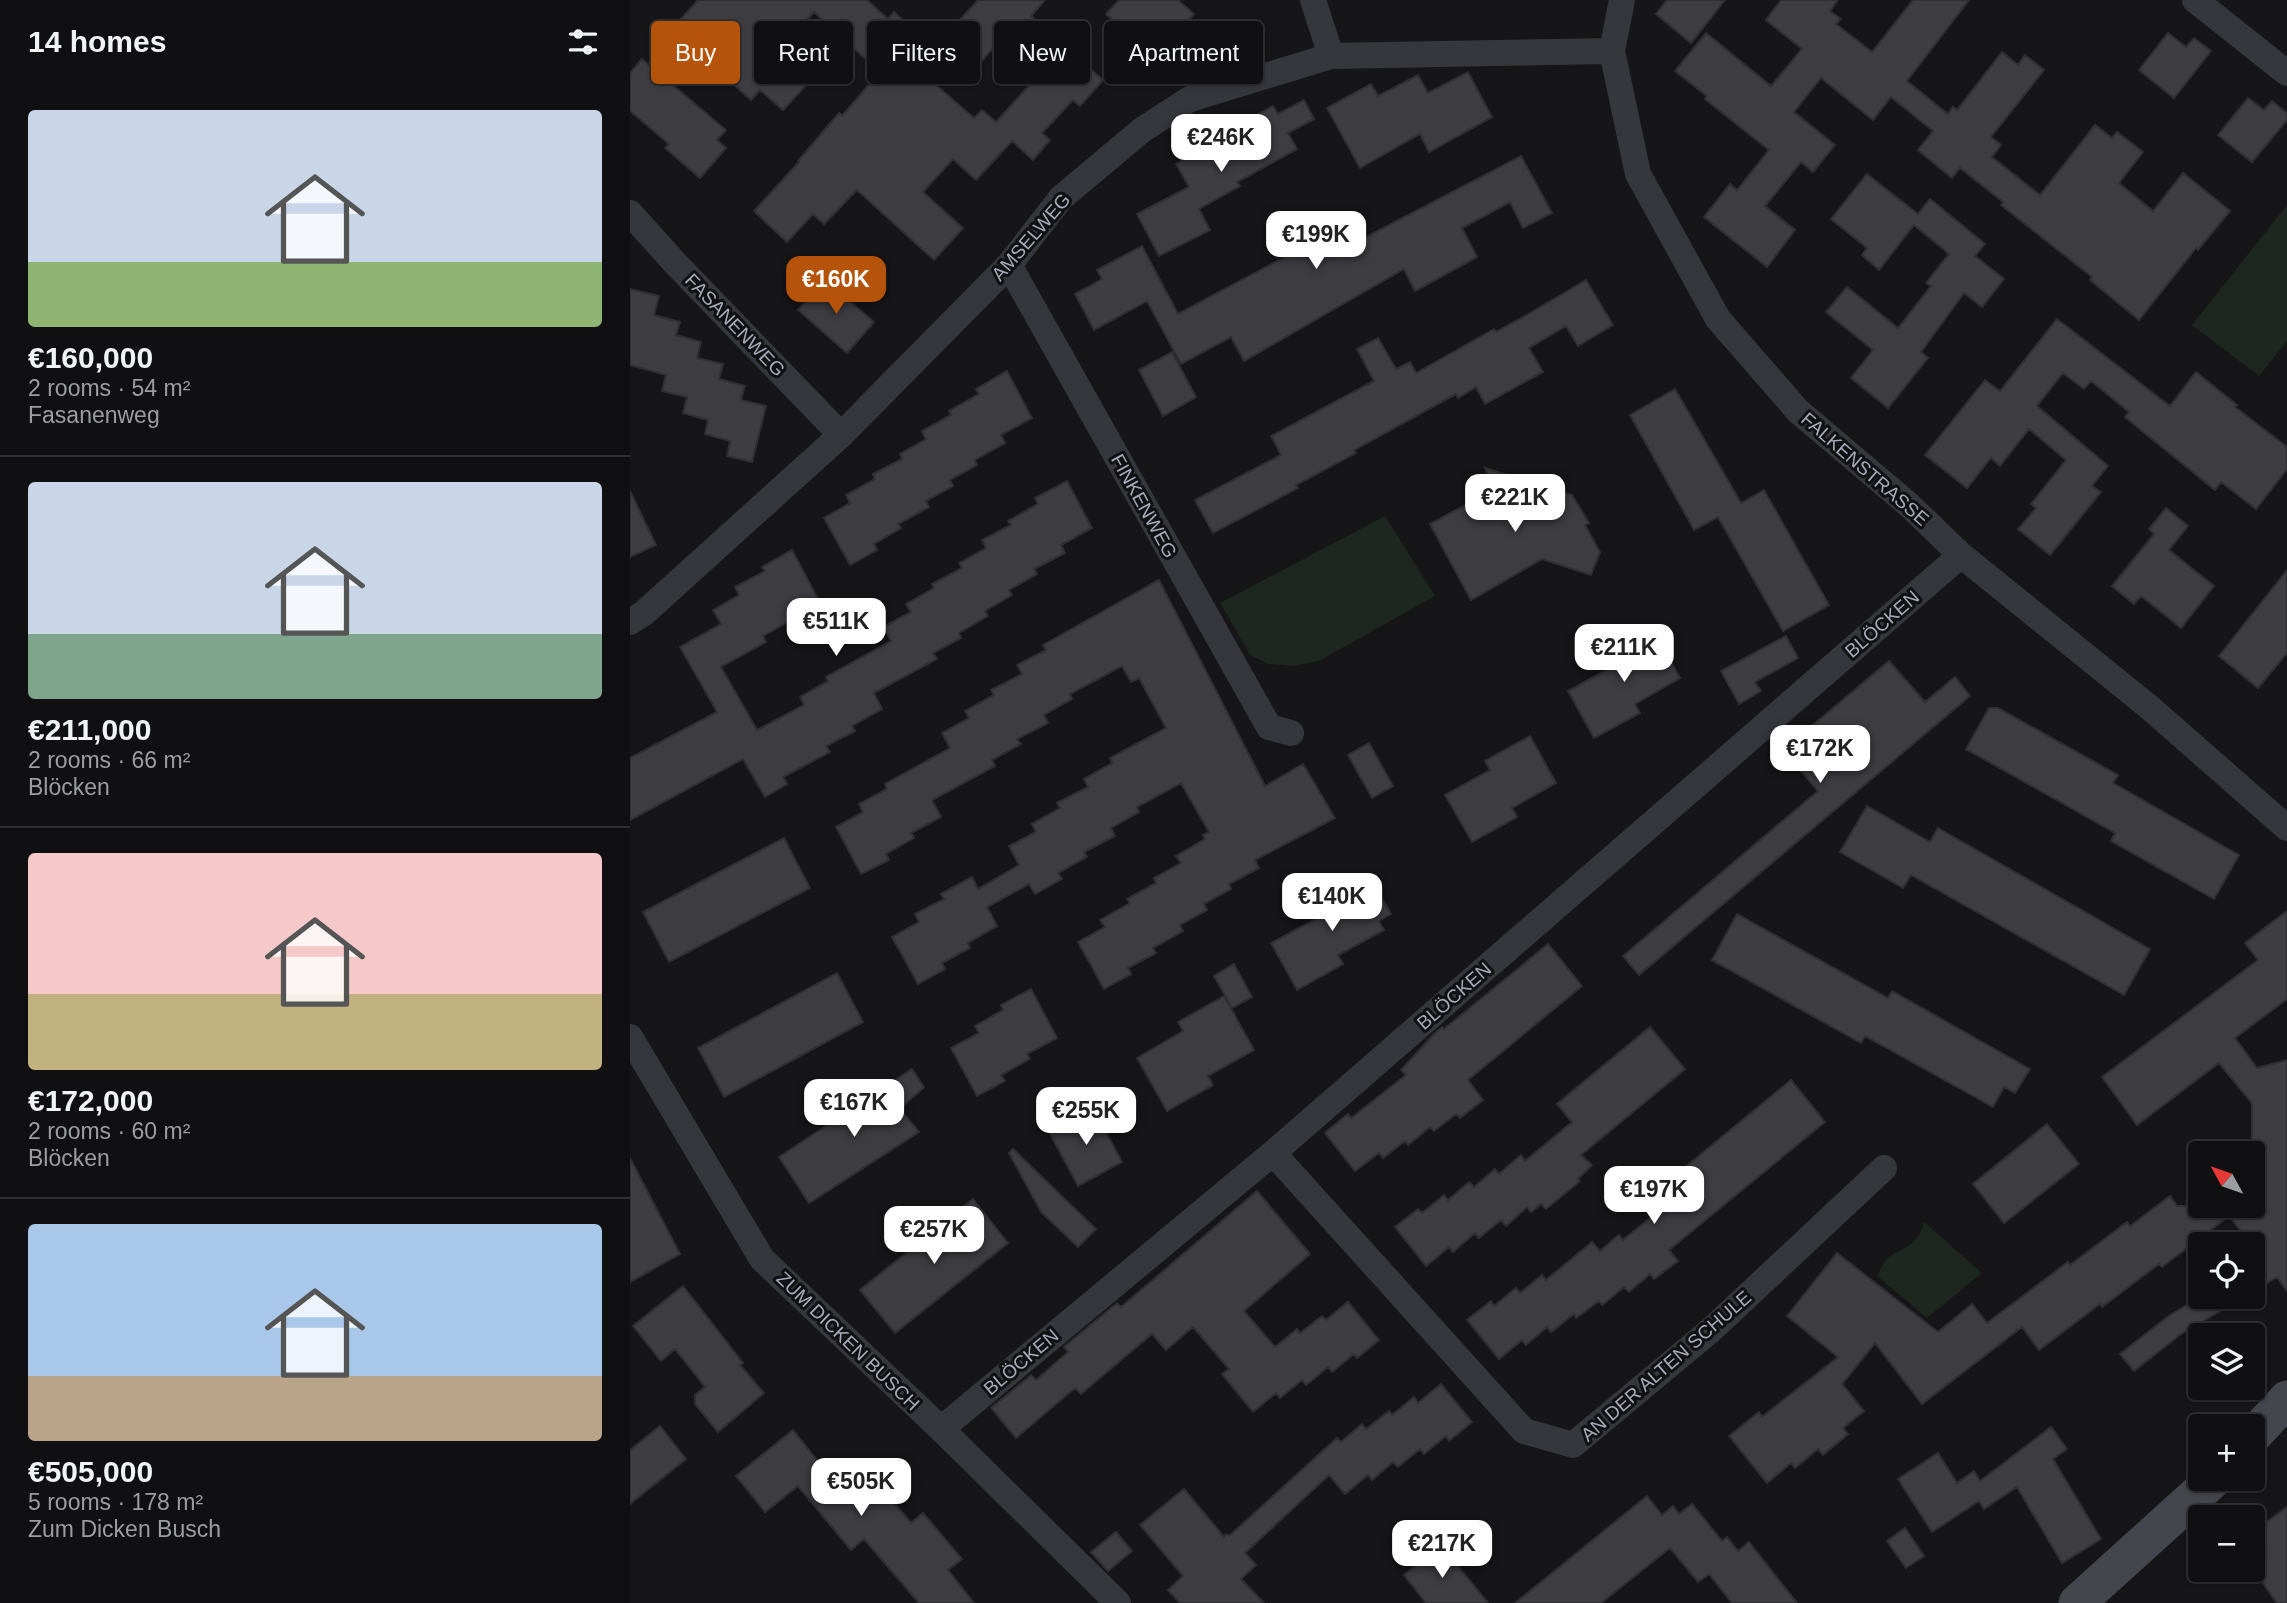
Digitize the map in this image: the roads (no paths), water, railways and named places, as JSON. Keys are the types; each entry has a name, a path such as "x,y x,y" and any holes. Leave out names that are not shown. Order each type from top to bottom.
{"street":[{"path":"1313,0 1331,56"},
{"name":"FALKENSTRASSE","path":"1622,0 1612,51 1638,174 1718,319 1798,411 1909,505 1961,555 2149,706 2287,828"},
{"path":"2195,0 2287,73"},
{"name":"AMSELWEG","path":"630,622 654,604 841,435 1009,265 1061,198 1142,130 1190,99 1331,56 1612,51"},
{"name":"FASANENWEG","path":"630,213 841,435"},
{"name":"FINKENWEG","path":"1009,265 1269,727 1291,733"},
{"name":"BLÖCKEN","path":"941,1429 1273,1153 1961,555"},
{"name":"ZUM DICKEN BUSCH","path":"630,1037 762,1259 941,1429 1118,1603"},
{"name":"AN DER ALTEN SCHULE","path":"1273,1153 1524,1431 1573,1445 1711,1330 1884,1168"},
{"path":"2265,1423 2287,1399"},
{"path":"2077,1603 2201,1491"}]}
